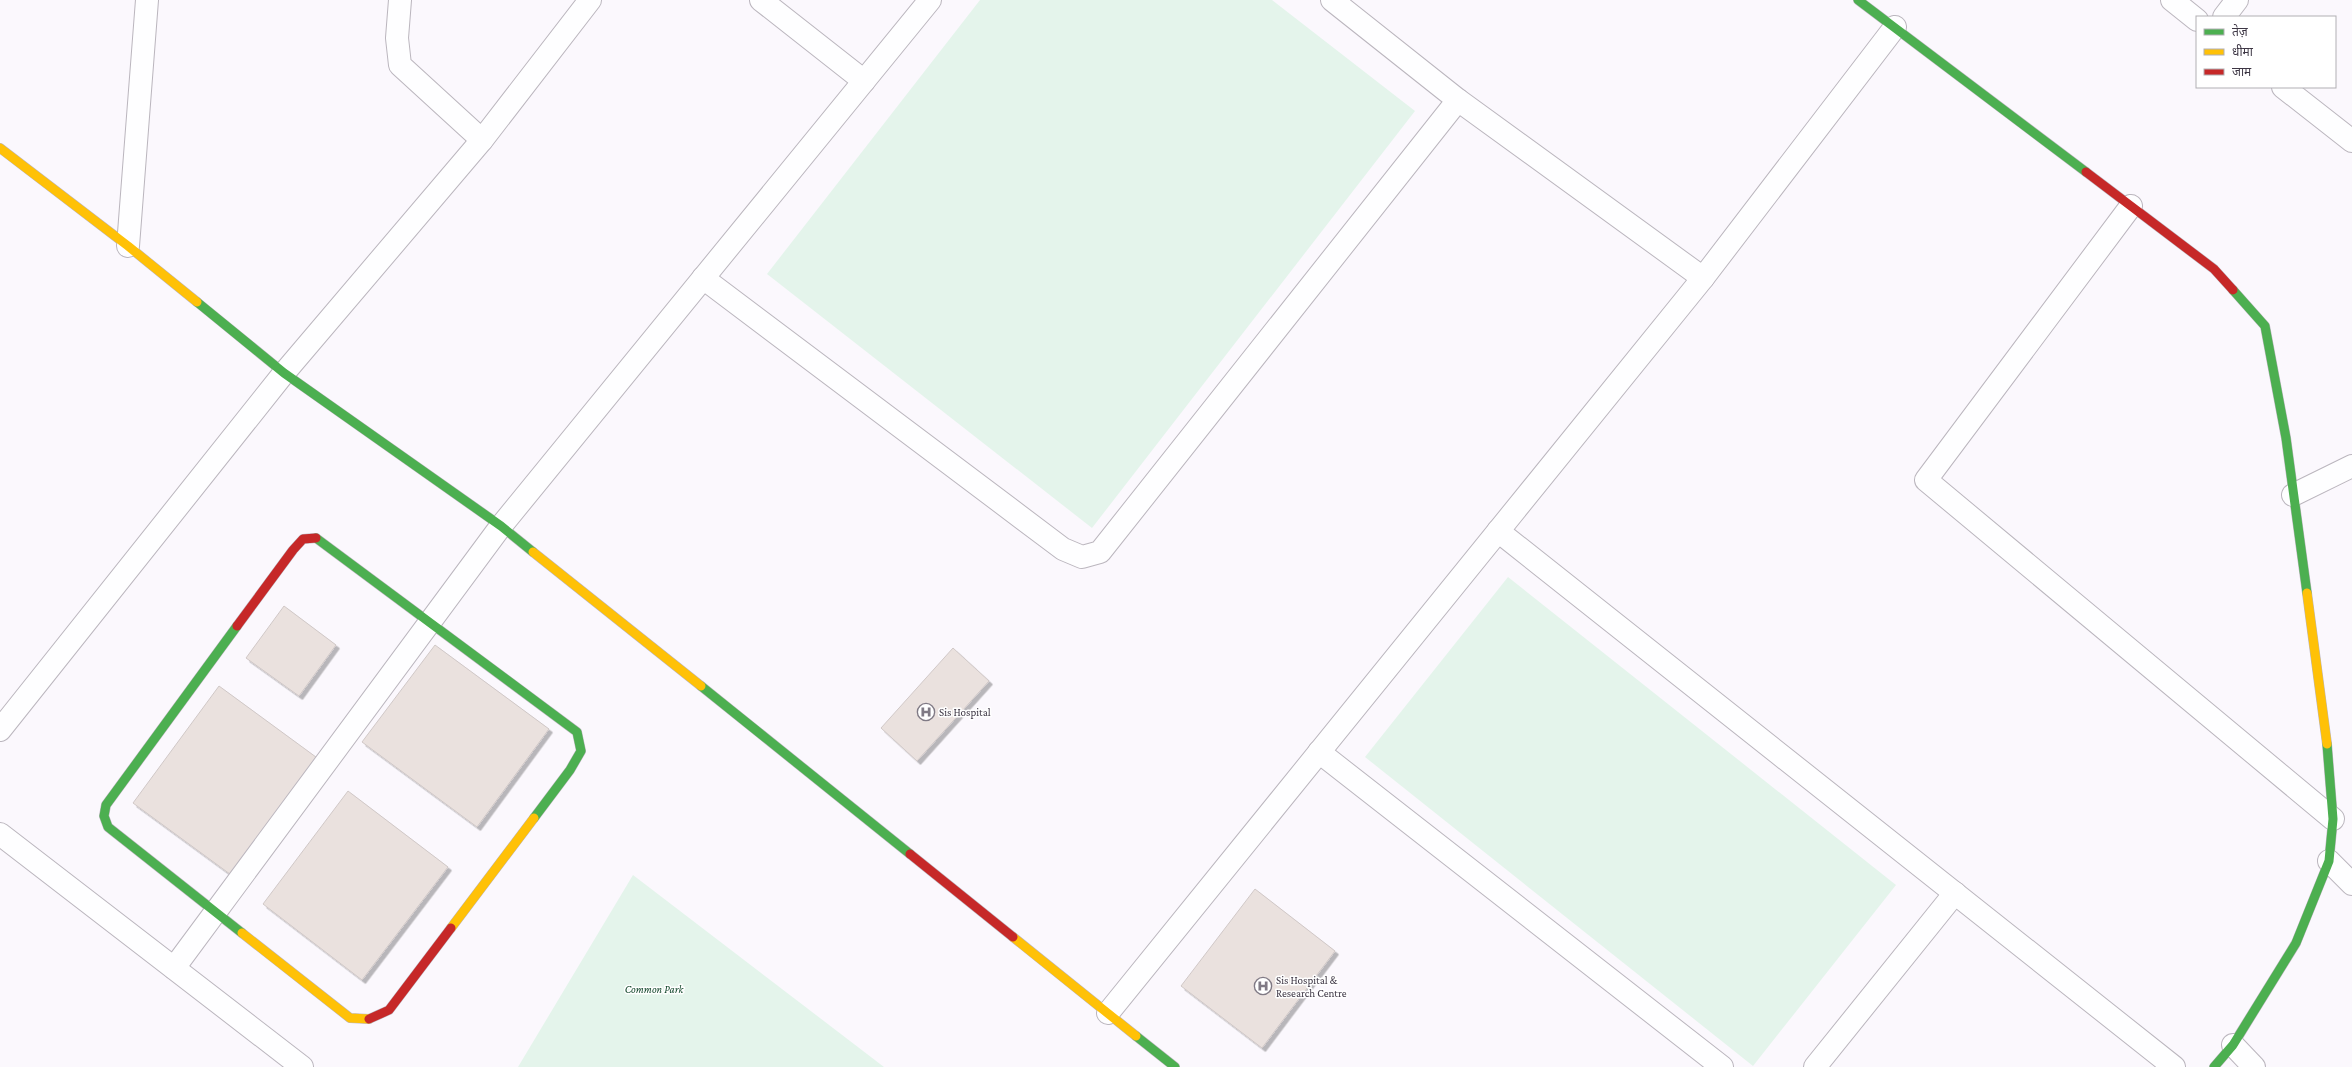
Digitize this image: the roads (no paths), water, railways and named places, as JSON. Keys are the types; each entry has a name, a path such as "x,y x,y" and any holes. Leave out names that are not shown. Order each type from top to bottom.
{"street":[{"path":"128,246 147,0"},
{"path":"400,0 396,38 400,64 482,140"},
{"path":"0,730 284,373 482,140 590,0"},
{"path":"761,0 864,81"},
{"path":"174,968 501,526 930,0"},
{"path":"1332,0 1458,100 1704,278"},
{"path":"1858,0 2132,206 2214,270 2265,326 2286,438 2327,745 2333,819 2329,862 2296,943 2233,1045 2214,1067"},
{"path":"2172,0 2196,19"},
{"path":"2225,16 2237,0"},
{"path":"1108,1013 1704,278 1894,27"},
{"path":"2284,88 2352,141"},
{"path":"703,278 1063,549 1082,557 1100,552 1458,100"},
{"path":"0,148 128,246 284,373 501,526 1175,1067"},
{"path":"2132,206 1926,480 2333,819"},
{"path":"2293,495 2352,466"},
{"path":"1498,531 2174,1067"},
{"path":"316,538 429,623 577,732 581,752 570,770 389,1010 370,1019 350,1018 108,827 104,816 106,805 293,550 303,539 316,538"},
{"path":"1319,752 1722,1067"},
{"path":"0,834 302,1067"},
{"path":"2329,862 2352,884"},
{"path":"1815,1067 1955,893"},
{"path":"2233,1045 2254,1067"}],"place":[{"name":"Sis Hospital","path":"926,712"},
{"name":"Sis Hospital & Research Centre","path":"1263,986"}],"park label":[{"name":"Common Park","path":"654,989"}]}
